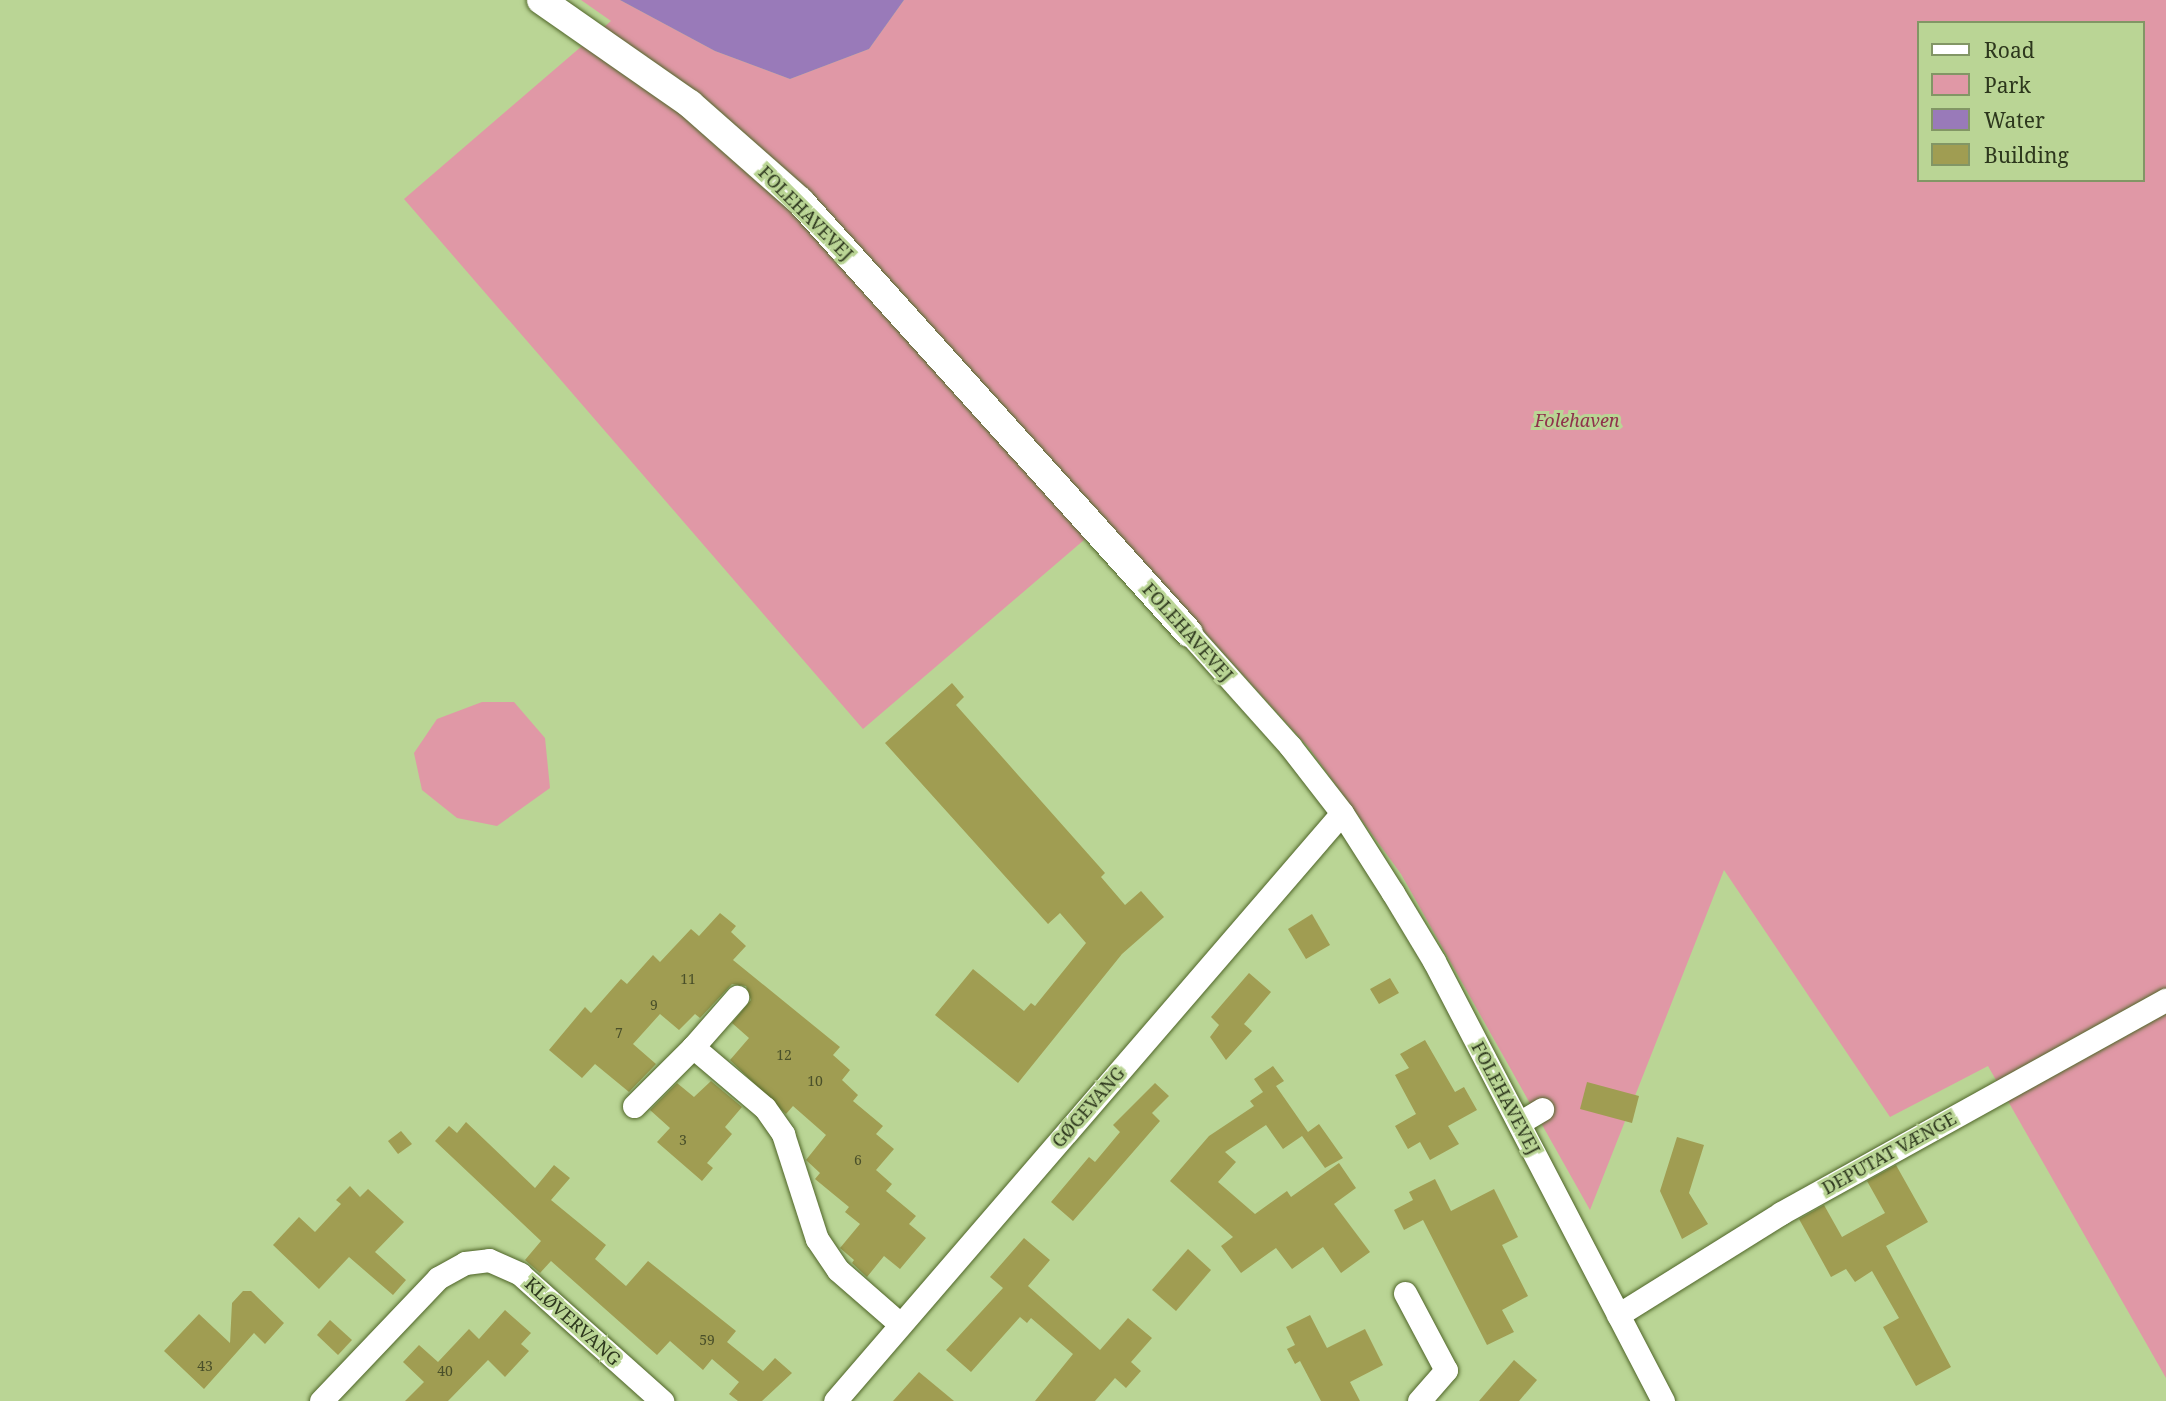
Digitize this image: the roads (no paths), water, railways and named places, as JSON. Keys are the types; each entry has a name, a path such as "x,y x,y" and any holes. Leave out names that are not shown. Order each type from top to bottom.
{"street":[{"name":"FOLEHAVEVEJ","path":"541,0 690,104 800,201 1290,746 1342,813 1434,961 1663,1401"},
{"name":"GØGEVANG","path":"835,1401 1342,813"},
{"path":"634,1106 693,1047 737,997"},
{"name":"DEPUTAT VÆNGE","path":"1618,1315 1780,1213 2166,1000"},
{"path":"693,1047 765,1108 783,1134 817,1239 838,1270 901,1324"},
{"path":"1519,1123 1542,1109"},
{"name":"KLØVERVANG","path":"321,1401 438,1278 465,1263 489,1260 520,1274 662,1401"},
{"path":"1405,1293 1446,1370 1419,1401"}],"water":[{"path":"620,0 904,0 869,49 790,79 715,51"}],"park label":[{"name":"Folehaven","path":"1577,420"}]}
